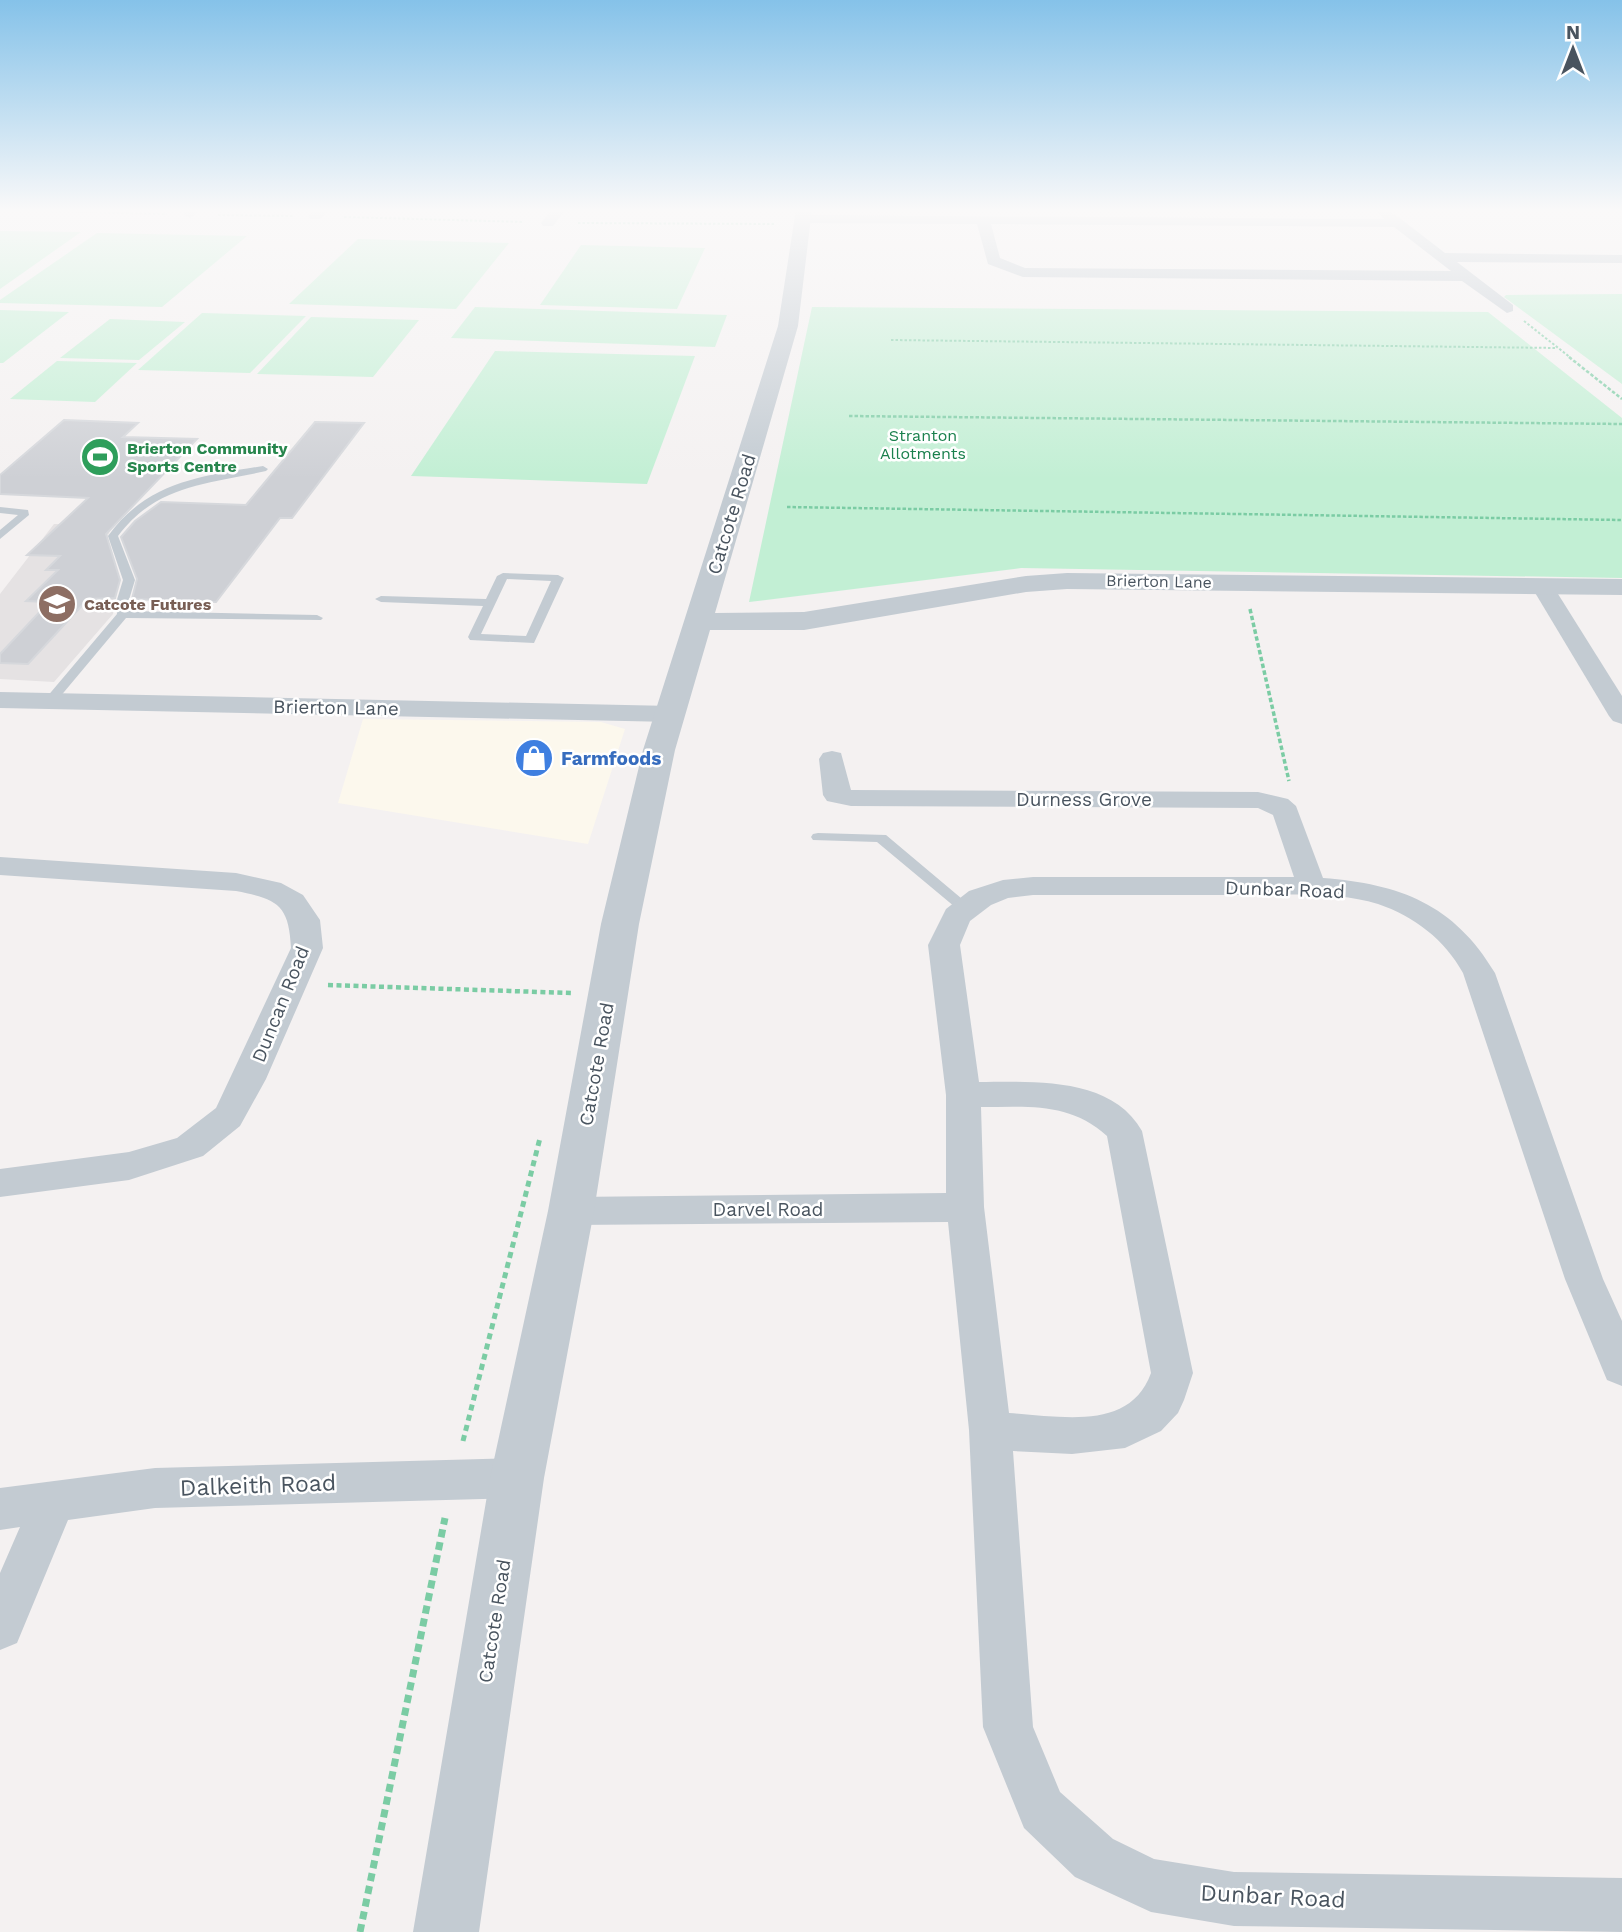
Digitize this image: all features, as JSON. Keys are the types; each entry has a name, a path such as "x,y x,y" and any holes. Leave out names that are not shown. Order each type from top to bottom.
{"street":[{"name":"Catcote Road","path":"446,1932 517,1478 571,1211 608,994 646,803 788,326 790,299"},
{"name":"Brierton Lane","path":"698,622 804,621 1053,582 1622,587"},
{"path":"1542,586 1622,716"},
{"name":"Brierton Lane","path":"0,699 672,714"},
{"name":"Durness Grove","path":"832,759 837,794 851,798 1258,800 1278,805 1286,812"},
{"path":"1286,812 1312,887"},
{"name":"Duncan Road","path":"0,866 236,883 271,889 292,902 305,919 307,948 228,1116 190,1147 129,1166 0,1183"},
{"name":"Dunbar Road","path":"1622,1368 1584,1279 1479,973 1466,948 1441,924 1410,906 1370,894 1312,887 1033,886 1003,889 980,898 957,916 944,945 963,1095 965,1208 990,1430 1008,1727 1042,1810 1094,1858 1151,1885 1234,1899 1622,1905"},
{"path":"963,1095 1064,1096 1085,1101 1109,1114 1124,1131 1172,1373 1169,1392 1155,1413 1135,1428 1101,1435 990,1430"},
{"name":"Darvel Road","path":"571,1211 965,1208"},
{"name":"Dalkeith Road","path":"0,1509 155,1488 517,1478"},
{"path":"0,1627 54,1500"}],"lane":[{"path":"50,701 123,614 122,603 129,580 113,536 125,515 149,498 201,480 263,469"},
{"path":"0,510 24,512 24,515 0,536"},
{"path":"503,576 558,578 530,639 474,637 489,603 503,576"},
{"path":"381,600 489,603"},
{"path":"123,614 317,618"},
{"path":"818,837 881,838 966,909"}],"path":[{"path":"1521,318 1622,399"},
{"path":"891,340 1557,348"},
{"path":"849,416 1622,424"},
{"path":"787,507 1622,520"},
{"path":"1244,582 1292,793 1286,812"},
{"path":"292,983 608,994"}],"shaded area":[{"name":"Catcote Futures","path":"54,524 113,524 106,540 119,580 113,614 54,682 0,679 0,594"},
{"path":"363,719 601,722 625,729 588,844 338,803"}],"green space":[{"path":"171,299 162,307 0,303 0,300"},
{"path":"294,299 464,299 456,309 289,304"},
{"path":"544,299 682,299 677,309 540,305"},
{"path":"1507,299 1622,299 1622,384"},
{"path":"475,307 727,315 715,347 451,338"},
{"name":"Stranton Allotments","path":"812,307 1488,312 1622,418 1622,578 1021,568 749,602"},
{"path":"0,310 69,312 0,363"},
{"path":"202,313 306,316 250,373 138,370"},
{"path":"311,317 419,320 373,377 257,374"},
{"path":"110,319 185,322 139,360 60,358"},
{"path":"495,351 695,356 647,484 411,476"},
{"path":"57,361 137,363 95,402 10,399"}],"building":[{"path":"64,420 138,423 123,437 197,439 106,534 120,580 115,598 88,599 28,664 0,663 0,654 49,602 26,601 58,570 46,570 60,556 27,555 88,498 0,494 0,475"},
{"path":"315,422 364,423 292,518 280,518 216,602 132,599 137,579 121,537 135,521 161,502 246,505"}],"place":[{"name":"Brierton Community Sports Centre","path":"100,457"},
{"name":"Catcote Futures","path":"57,604"},
{"name":"Farmfoods","path":"534,758"}]}
